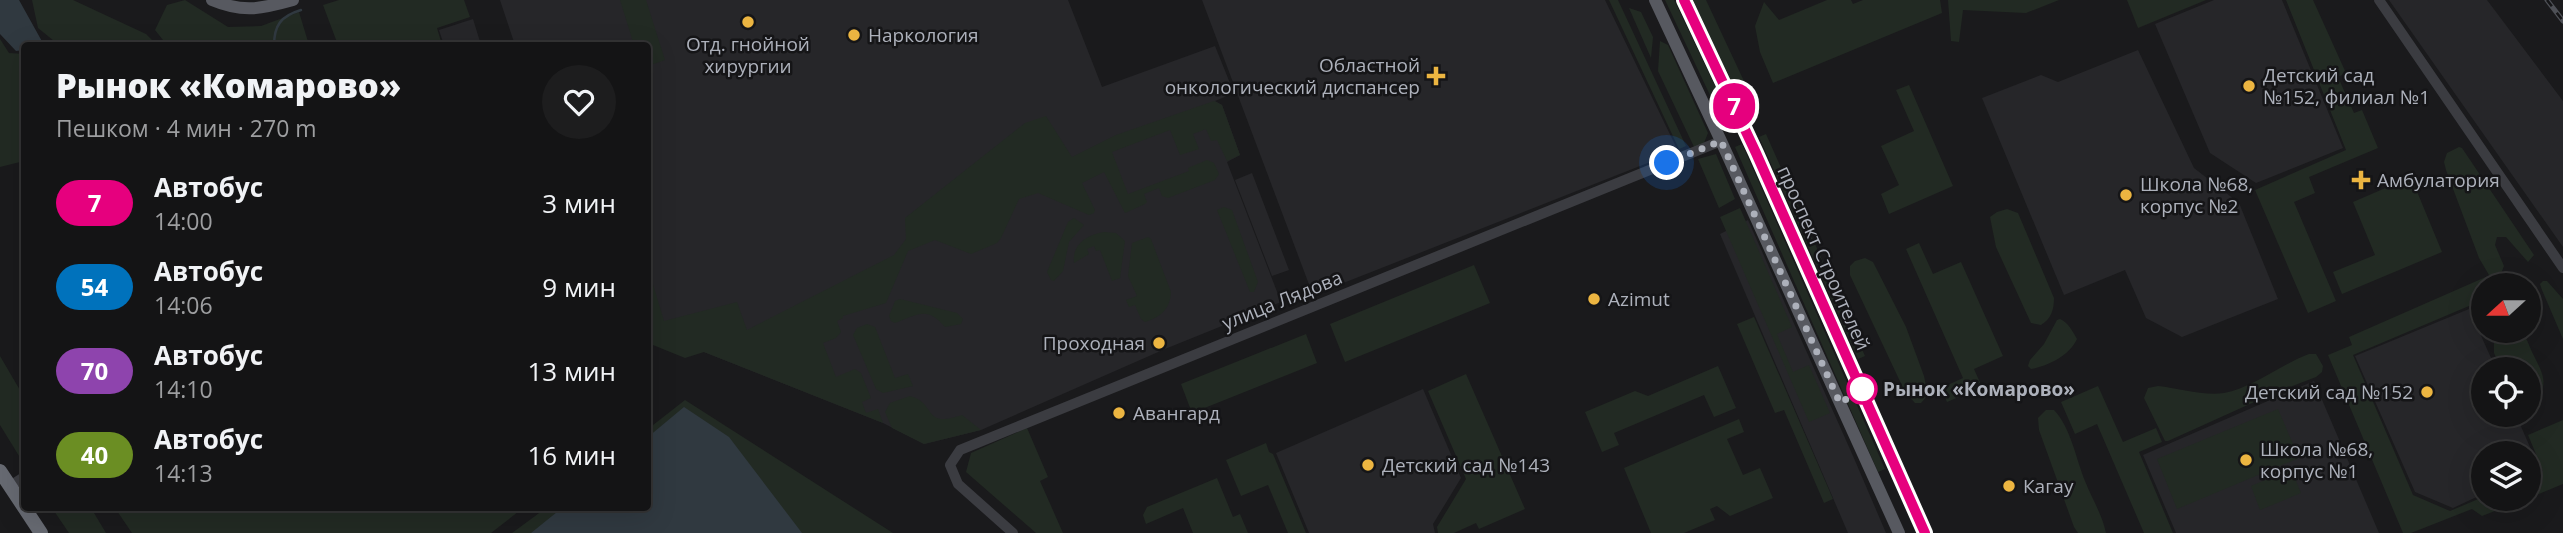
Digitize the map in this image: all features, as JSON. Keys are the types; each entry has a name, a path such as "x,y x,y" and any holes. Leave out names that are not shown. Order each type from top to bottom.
{"highway":[{"path":"0,471 5,487 29,533"},
{"path":"5,487 21,507"},
{"path":"24,511 41,533"}],"main road":[{"path":"212,0 230,8 258,10 293,0"},
{"path":"1655,0 1899,533"},
{"name":"проспект Строителей","path":"1684,0 1751,142 1925,533"}],"street":[{"path":"2379,0 2563,268"},
{"name":"улица Лядова","path":"1013,533 958,484 950,465 960,450 1721,141"},
{"path":"5,487 21,479"}],"shaded area":[{"path":"0,0 19,0 42,42 21,42 21,50 16,51 0,34"},
{"path":"32,0 73,0 146,34 154,42 55,42 38,28"},
{"path":"185,0 228,27 261,26 299,12 308,42 165,42 155,30 167,5"},
{"path":"339,0 464,0 470,17 437,28 441,42 337,42 323,5"},
{"path":"500,0 1068,0 1102,87 1215,46 1234,93 1215,101 1222,105 1240,155 1227,162 1281,302 1165,349 981,430 924,444 883,423 704,352 651,337 651,42 514,42"},
{"path":"620,0 646,0 665,60 651,65 651,42 633,42"},
{"name":"Областной онкологический диспансер","path":"1202,0 1605,0 1678,151 1313,295"},
{"path":"1609,0 1618,0 1686,146 1679,149"},
{"path":"1665,0 1674,0 1734,126 1732,131 1726,129"},
{"path":"1693,0 1706,0 1758,111 1757,117 1750,121"},
{"path":"1827,0 1851,0 1853,4 1863,0 1940,0 1942,13 1773,83 1760,52 1755,26 1764,2 1779,20"},
{"path":"1948,0 2059,0 2026,13 1963,10 1959,42 1951,41"},
{"path":"2127,0 2206,0 2138,28"},
{"name":"Детский сад №152, филиал №1","path":"2214,0 2282,0 2343,148 2256,183 2210,153 2155,24"},
{"path":"2286,0 2313,0 2346,73 2338,77 2354,113 2362,110 2378,148 2309,177 2315,193 2294,202 2336,301 2308,313 2255,190 2346,150"},
{"path":"2389,0 2487,0 2563,101 2563,247"},
{"path":"1629,8 1641,12 1653,37 1651,58"},
{"path":"473,19 480,42 443,42 439,30"},
{"path":"0,39 9,53 21,54 21,162 0,167"},
{"path":"1660,41 1668,45 1708,133 1704,143 1695,149 1658,71"},
{"name":"Школа №68, корпус №2","path":"2138,50 2194,168 2239,203 2278,299 2182,337 2146,318 2125,270 2064,295 1982,98 2041,75 2058,82"},
{"path":"1909,85 1953,186 1889,214 1881,194 1899,185 1881,146 1914,131 1896,90"},
{"path":"1214,101 1222,105 1240,155 1227,161 1217,140 1211,141 1206,129 1193,134 1199,149 1180,155 1170,130 1112,152 1128,194 1189,171 1188,168 1207,160 1214,163 1219,174 1215,180 1168,198 1162,196 1159,188 1144,194 1147,202 1145,204 1125,213 1104,172 1082,183 1094,213 1089,215 1038,193 1019,199 997,243 971,254 935,240 908,251 886,303 843,316 837,321 841,332 836,338 823,343 836,377 855,369 861,373 871,398 862,402 866,413 878,409 883,423 704,352 685,358 651,344 651,278 664,321 737,302 747,330 894,255 906,239 905,218 1025,123 1046,116 1072,157 1116,135"},
{"path":"1766,134 1865,356 1858,359 1759,137"},
{"path":"1742,144 1885,469 1878,472 1735,147"},
{"path":"2462,148 2534,255 2528,262 2506,237 2497,237 2495,245 2504,266 2501,273 2488,273 2479,258 2446,170 2444,162 2447,153"},
{"path":"1716,154 1735,199 1719,208 1698,159"},
{"path":"1252,173 1289,270 1272,276 1235,180"},
{"path":"2411,177 2442,252 2342,294 2333,272 2375,255 2353,202"},
{"path":"1224,207 1232,210 1258,282 1254,292 1250,292 1217,210"},
{"path":"1740,208 1792,327 1777,334 1793,372 1809,365 1830,413 1809,422 1720,217"},
{"path":"2007,209 2018,213 2054,298 2051,314 2041,325 2031,323 1996,247 1990,217"},
{"path":"1074,218 1084,225 1069,242 1063,271 1054,281 1051,280 1047,272 1068,222"},
{"path":"1748,220 1886,533 1848,533 1720,234"},
{"path":"1116,233 1125,241 1120,278 1112,281 1100,250 1096,251 1094,246 1087,249 1089,254 1074,263 1078,246 1092,235"},
{"path":"1148,237 1171,292 1164,312 1145,322 1135,305 1129,307 1126,300 1137,296 1128,276 1132,243"},
{"path":"1919,243 1933,274 1961,262 2003,356 1974,369 1982,387 1947,402 1941,388 1963,378 1906,249"},
{"path":"1865,258 1873,262 1906,327 1928,395 1921,403 1915,403 1905,392 1850,275 1850,266"},
{"path":"1474,265 1490,303 1345,362 1330,324"},
{"path":"2547,281 2563,299 2563,339 2542,290 2541,283"},
{"path":"2471,283 2471,308 2469,306 2353,355 2413,495 2450,511 2471,502 2471,509 2411,533 2403,533 2328,355 2352,345 2349,337"},
{"path":"900,299 957,313 963,319 961,324 945,327 933,316 922,314 895,323 889,316 895,301"},
{"name":"Детский сад №152","path":"2469,309 2471,343 2484,343 2491,357 2471,357 2471,427 2521,427 2527,441 2471,441 2471,500 2453,508 2415,492 2355,356"},
{"path":"1754,317 1833,499 1824,503 1784,410 1775,413 1737,324"},
{"path":"2060,319 2068,325 2077,339 2069,350 2057,359 2031,369 2028,366 2030,360"},
{"path":"867,324 875,327 895,378 908,374 913,386 883,393 876,389 853,335 857,328"},
{"path":"1306,334 1317,363 1192,413 1181,384"},
{"path":"2494,343 2528,343 2534,357 2496,357"},
{"path":"2309,354 2316,354 2323,366 2322,372 2316,377 2168,441 2165,441 2144,398 2148,388 2158,386 2224,393 2256,381"},
{"path":"0,356 21,392 21,459 0,425"},
{"path":"1718,366 1736,408 1714,417 1704,395 1614,433 1619,445 1602,452 1585,412 1635,391 1648,396"},
{"path":"1466,374 1525,509 1479,529 1476,523 1454,533 1438,533 1437,527 1466,479 1428,391"},
{"name":"Школа №68, корпус №1","path":"2314,381 2379,533 2176,533 2143,455"},
{"path":"2098,386 2123,442 2156,428 2162,442 2139,452 2173,533 2144,533 2097,424 2075,434 2061,402"},
{"name":"Детский сад №143","path":"1423,389 1461,478 1433,524 1435,533 1309,533 1276,453"},
{"path":"910,396 924,404 935,417 941,419 962,415 981,430 924,444 892,428 885,412 890,403"},
{"path":"685,400 893,533 512,533 542,511 651,511 651,427"},
{"path":"684,407 729,437 802,533 531,533 558,511 651,511 651,434"},
{"path":"2278,409 2299,458 2177,509 2157,459"},
{"path":"2046,410 2054,410 2065,426 2106,533 2078,533 2074,527 2039,430 2038,418"},
{"path":"1739,419 1744,432 1727,439 1743,475 1760,468 1773,498 1730,516 1717,506 1710,509 1715,520 1684,533 1651,533 1624,468"},
{"path":"2563,420 2563,484 2541,493 2541,441 2530,441 2528,435"},
{"path":"1027,428 1048,477 1040,481 1063,533 1036,533 966,472 971,453"},
{"path":"1266,443 1306,533 1288,533 1268,485 1241,496 1226,460"},
{"path":"2291,469 2301,493 2260,510 2251,486"},
{"path":"1217,478 1233,517 1240,514 1248,533 1193,533 1183,508 1146,524 1143,515 1147,507"},
{"path":"54,511 93,511 106,533 69,533"},
{"path":"117,511 519,511 491,533 132,533"},
{"path":"2475,511 2495,511 2482,516"}],"waterway":[{"path":"274,42 280,22 288,15 301,10"}],"railway":[{"path":"2547,0 2563,21"}],"bus line":[{"name":"7","path":"1684,0 1756,153 1925,533"}],"place":[{"name":"Отд. гнойной хирургии","path":"748,22"},
{"name":"Наркология","path":"854,35"},
{"name":"Областной онкологический диспансер","path":"1436,76"},
{"name":"Детский сад №152, филиал №1","path":"2249,86"},
{"name":"Амбулатория","path":"2361,180"},
{"name":"Школа №68, корпус №2","path":"2126,195"},
{"name":"Azimut","path":"1594,299"},
{"name":"Проходная","path":"1159,343"},
{"name":"Рынок «Комарово»","path":"1862,389"},
{"name":"Детский сад №152","path":"2427,392"},
{"name":"Авангард","path":"1119,413"},
{"name":"Школа №68, корпус №1","path":"2246,460"},
{"name":"Детский сад №143","path":"1368,465"},
{"name":"Кагау","path":"2009,486"}],"route":[{"path":"1667,163 1721,141 1840,403 1862,389"}]}
